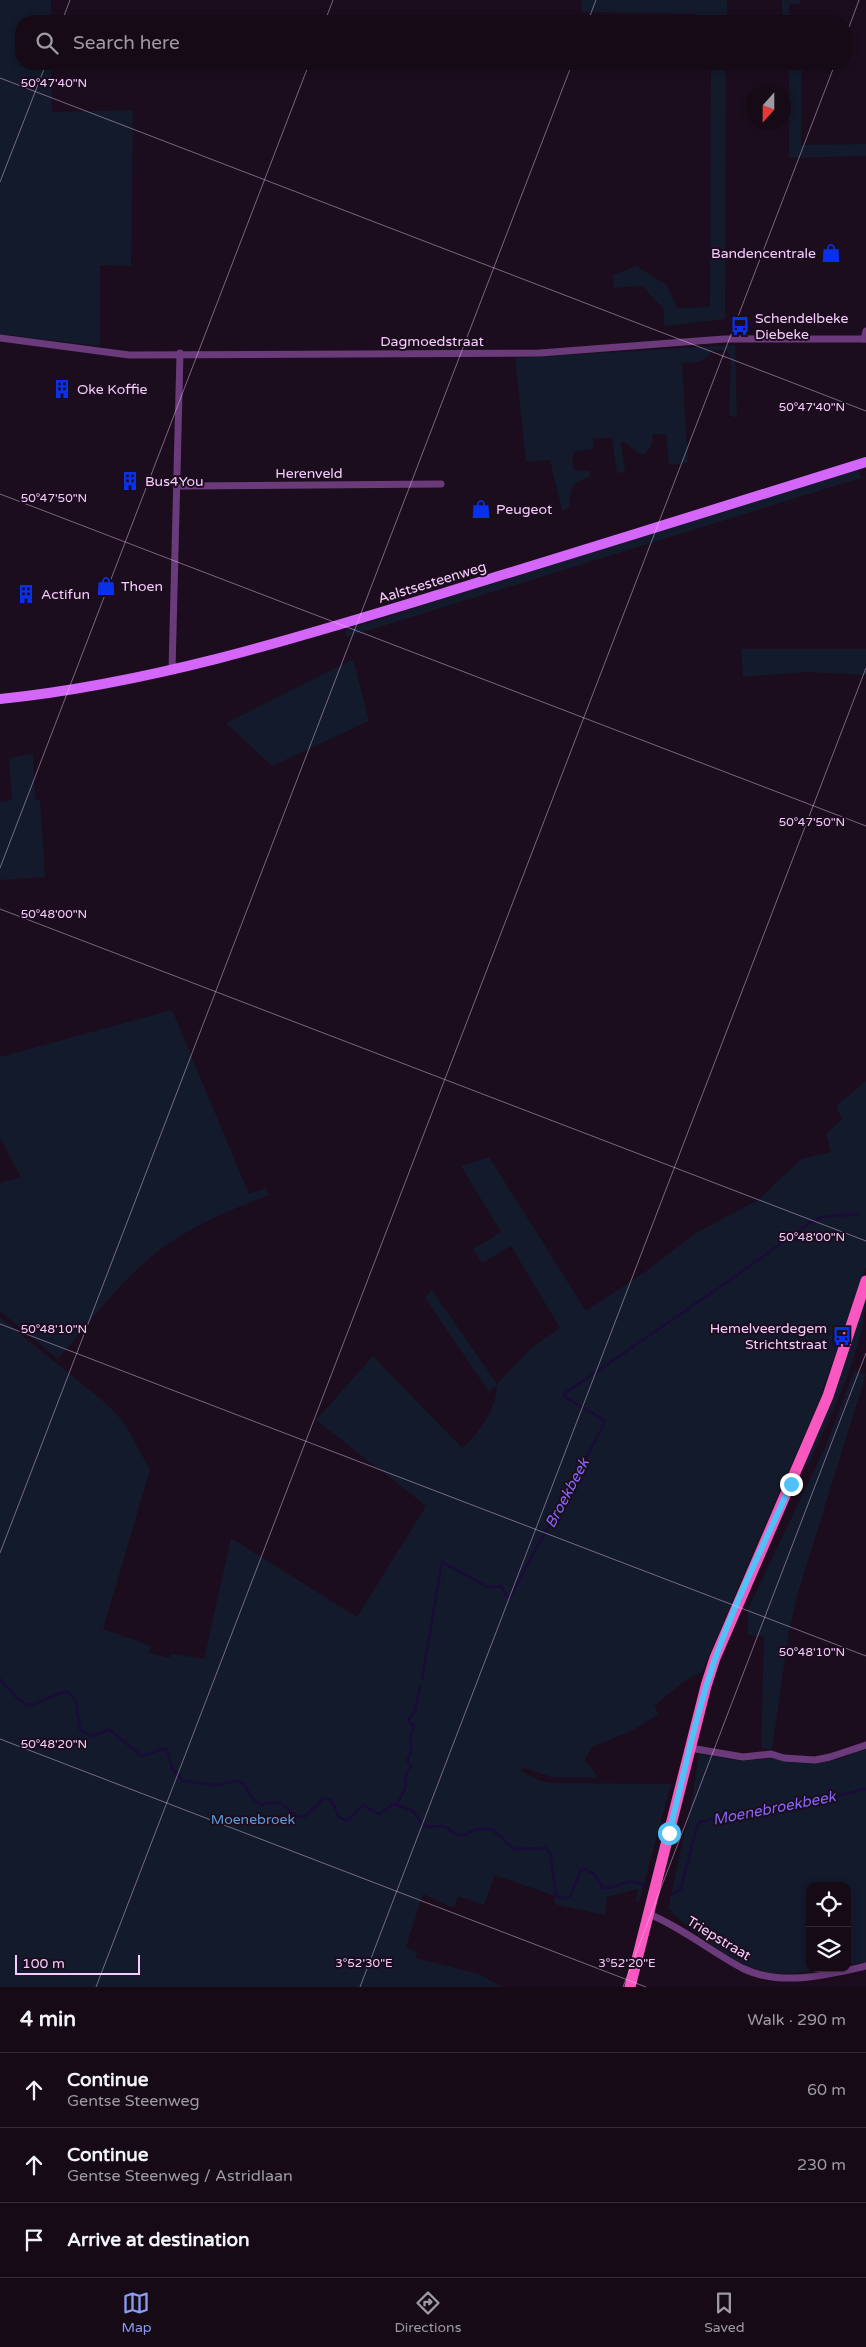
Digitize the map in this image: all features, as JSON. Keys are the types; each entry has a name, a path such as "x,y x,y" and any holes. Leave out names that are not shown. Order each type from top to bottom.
{"main road":[{"name":"Aalstsesteenweg","path":"0,699 124,682 310,634 866,462"},
{"path":"630,1987 715,1658 828,1396 866,1281"}],"street":[{"name":"Dagmoedstraat","path":"0,338 129,355 180,353 540,353 724,339 865,339 866,331"},
{"path":"172,671 180,353"},
{"name":"Herenveld","path":"178,486 441,484"},
{"path":"689,1754 743,1757 771,1754 784,1758 815,1760 830,1758 866,1745"},
{"name":"Triepstraat","path":"649,1914 684,1930 723,1957 758,1974 804,1978 866,1966"}],"green space":[{"path":"0,0 51,0 51,15 15,15 15,70 51,70 52,112 133,110 131,266 100,265 100,346 0,334"},
{"path":"582,0 727,0 727,15 581,12"},
{"path":"782,0 800,0 800,4 789,4 789,15 782,15"},
{"path":"711,70 726,70 725,319 664,326 664,309 642,286 614,288 613,275 636,266 667,285 677,308 710,307"},
{"path":"789,70 802,70 801,145 866,144 866,156 789,158 791,85 789,85"},
{"path":"735,345 737,418 729,415 731,361 727,350 712,351 699,362 682,363 688,463 669,465 666,434 653,434 652,444 645,454 638,453 625,442 621,443 625,472 617,473 612,438 593,438 594,449 575,451 572,458 574,470 590,471 590,477 574,485 569,508 562,511 550,460 526,462 515,358"},
{"path":"858,469 861,478 347,637 345,630"},
{"path":"741,649 866,649 866,675 806,672 743,677"},
{"path":"353,659 369,721 272,766 226,723"},
{"path":"33,754 35,799 40,800 45,877 0,880 0,802 12,800 9,758"},
{"path":"172,1010 249,1194 266,1188 269,1195 197,1226 157,1252 117,1290 58,1359 0,1311 0,1183 21,1177 0,1138 0,1057"},
{"name":"Moenebroek","path":"866,1081 866,1267 817,1406 702,1672 687,1679 654,1706 659,1714 633,1730 592,1747 585,1759 598,1778 552,1777 525,1768 520,1770 538,1780 552,1783 671,1784 639,1902 636,1901 638,1889 607,1897 605,1915 558,1905 554,1903 555,1896 495,1875 484,1905 458,1896 454,1908 423,1894 406,1947 417,1952 416,1958 479,1974 502,1987 0,1987 0,1317 103,1401 119,1417 150,1470 103,1629 151,1646 149,1653 169,1658 171,1654 204,1659 231,1538 357,1617 426,1506 316,1420 373,1356 462,1448 486,1420 494,1403 497,1385 489,1392 425,1298 432,1290 497,1384 530,1349 560,1328 511,1246 482,1263 473,1249 501,1232 461,1166 489,1157 586,1311 645,1272 696,1233 758,1200 801,1159 831,1152 826,1134 842,1119 836,1106"},
{"path":"866,1295 860,1336 854,1358 809,1464 805,1462"},
{"path":"854,1371 866,1374 797,1596 789,1631 772,1749 761,1748 764,1637 748,1635 748,1609 826,1445"},
{"path":"866,1749 866,1962 851,1964 851,1882 806,1882 806,1971 800,1972 773,1973 745,1964 703,1938 668,1909 693,1794 699,1754 740,1761 772,1758 809,1763 836,1760"}],"waterway":[{"name":"Broekbeek","path":"720,1287 811,1222 822,1217 858,1214"},
{"name":"Broekbeek","path":"422,1679 442,1562 488,1587 501,1586 506,1596 510,1597 603,1426 604,1420 565,1397 564,1394 717,1289"},
{"name":"Moenebroekbeek","path":"0,1679 19,1700 28,1705 68,1692 76,1701 80,1729 83,1732 94,1736 109,1729 142,1756 167,1749 172,1768 183,1781 215,1785 237,1781 243,1783 252,1798 261,1805 270,1803 282,1804 293,1814 304,1817 323,1799 331,1800 339,1817 347,1821 363,1805 379,1814 393,1804 413,1811 422,1824 428,1827 444,1826 456,1834 464,1835 477,1829 493,1830 514,1849 546,1848 550,1853 556,1895 561,1899 570,1896 581,1870 584,1869 595,1875 603,1888 614,1887 627,1882 644,1885"},
{"name":"Broekbeek","path":"397,1804 406,1786 405,1777 411,1766 407,1760 412,1750 410,1740 414,1726 408,1721 415,1711 420,1687"},
{"name":"Moenebroekbeek","path":"672,1893 674,1894 681,1888 697,1826 700,1822 755,1810 807,1803 866,1789"}],"place":[{"name":"Bandencentrale","path":"831,253"},
{"name":"Schendelbeke Diebeke","path":"740,326"},
{"name":"Oke Koffie","path":"62,389"},
{"name":"Bus4You","path":"130,481"},
{"name":"Peugeot","path":"481,509"},
{"name":"Thoen","path":"106,586"},
{"name":"Actifun","path":"26,594"},
{"name":"Hemelveerdegem Strichtstraat","path":"842,1336"}],"route":[{"path":"669,1833 706,1686 715,1658 733,1613 791,1484"}]}
